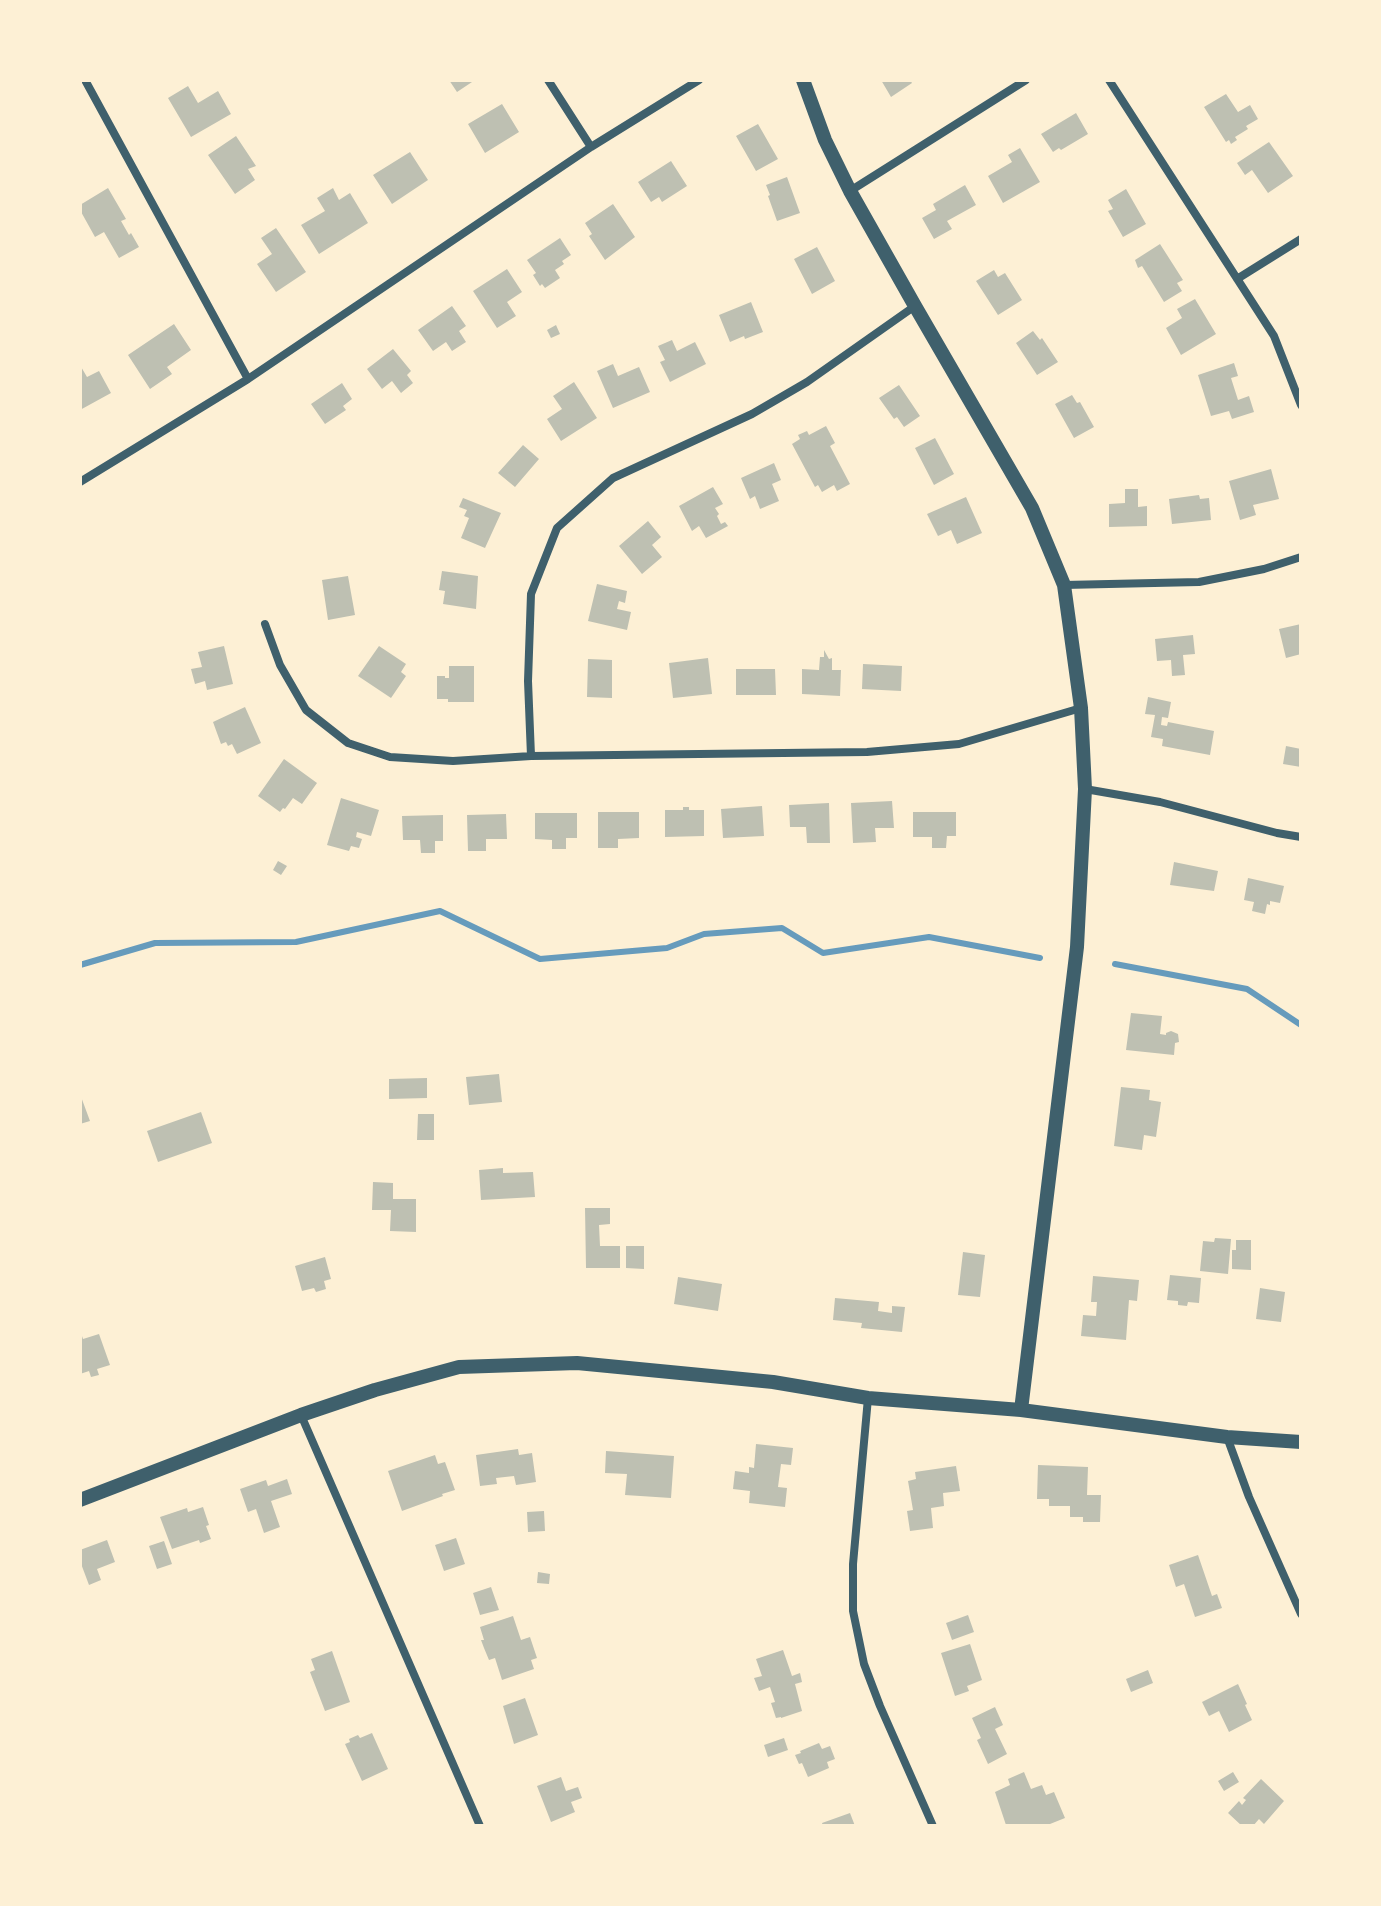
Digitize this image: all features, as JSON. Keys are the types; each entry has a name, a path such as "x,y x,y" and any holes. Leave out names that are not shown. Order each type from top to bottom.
{"street":[{"path":"85,80 248,379"},
{"path":"548,80 591,147"},
{"path":"80,482 248,379 591,147 699,80"},
{"path":"803,80 825,140 850,191 1032,508 1064,585 1081,708 1085,789 1077,947 1021,1410"},
{"path":"850,191 1026,80"},
{"path":"1109,80 1274,336 1301,405"},
{"path":"1237,279 1301,239"},
{"path":"531,756 528,681 531,594 557,528 613,478 752,414 807,382 915,306"},
{"path":"1064,585 1199,582 1264,569 1301,557"},
{"path":"265,624 280,665 306,710 348,743 390,757 453,761 531,756 867,752 959,744 1081,708"},
{"path":"1085,789 1160,802 1301,837"},
{"path":"80,1500 301,1415 375,1390 459,1367 577,1363 773,1382 868,1398 1021,1410 1227,1437 1301,1442"},
{"path":"868,1398 853,1564 853,1611 864,1664 933,1826"},
{"path":"301,1415 480,1826"},
{"path":"1227,1437 1249,1497 1301,1614"}],"building":[{"path":"449,80 475,80 457,92"},
{"path":"881,80 910,80 912,83 891,97"},
{"path":"188,86 198,103 218,91 231,114 191,137 168,98"},
{"path":"1226,94 1238,112 1250,105 1258,119 1246,126 1248,129 1235,137 1237,140 1231,144 1229,140 1226,142 1204,107"},
{"path":"502,104 519,132 485,153 468,124"},
{"path":"1076,113 1088,134 1053,152 1041,134"},
{"path":"758,124 778,159 756,171 736,136"},
{"path":"236,136 256,166 248,169 255,180 235,194 208,155"},
{"path":"1269,142 1293,176 1268,193 1252,170 1245,175 1237,163"},
{"path":"1020,148 1040,182 1003,203 988,176 1012,162 1008,155"},
{"path":"410,152 428,180 392,204 373,175"},
{"path":"671,161 687,186 662,202 659,197 651,202 638,182"},
{"path":"787,177 800,213 777,221 766,185"},
{"path":"965,185 976,205 947,221 952,229 934,239 922,218 936,210 933,204"},
{"path":"108,188 126,219 121,221 139,247 119,258 104,232 95,237 80,210 80,205"},
{"path":"333,188 339,200 350,193 368,223 319,254 301,225 325,211 317,198"},
{"path":"1126,189 1146,224 1123,237 1108,211 1113,209 1108,200"},
{"path":"613,204 635,237 605,260 589,236 592,234 585,223"},
{"path":"276,228 306,272 276,292 257,264 272,254 261,238"},
{"path":"560,238 571,255 555,270 560,278 545,288 542,284 540,286 527,260"},
{"path":"1160,244 1183,280 1177,283 1182,291 1164,302 1135,260"},
{"path":"817,247 835,281 812,294 794,259"},
{"path":"507,269 522,292 507,302 516,316 497,328 473,291"},
{"path":"994,270 998,277 1005,273 1022,300 998,315 976,281"},
{"path":"1195,299 1216,334 1181,355 1166,328 1182,318 1177,309"},
{"path":"751,302 763,332 730,342 719,315"},
{"path":"452,306 466,326 459,331 466,342 452,351 446,342 433,351 418,330"},
{"path":"174,324 191,350 167,367 172,374 150,389 128,355"},
{"path":"556,325 560,334 551,338 547,330"},
{"path":"1033,331 1040,340 1042,338 1058,362 1037,375 1016,343"},
{"path":"672,340 677,351 695,342 706,364 670,382 660,362 665,360 658,346"},
{"path":"393,349 411,371 407,375 413,383 401,393 392,381 382,389 367,369"},
{"path":"1234,363 1238,376 1231,378 1238,400 1249,396 1254,412 1232,419 1229,411 1211,416 1198,375"},
{"path":"613,364 618,376 639,367 650,392 613,408 597,371"},
{"path":"80,365 87,377 99,371 111,393 80,410"},
{"path":"574,382 597,418 561,441 547,419 562,409 553,396"},
{"path":"342,383 352,399 343,406 346,410 325,424 311,404"},
{"path":"899,385 920,416 904,427 879,398"},
{"path":"1072,395 1077,403 1080,402 1094,427 1074,438 1055,404"},
{"path":"826,426 835,443 830,446 850,484 837,491 834,485 822,492 818,485 815,487 792,444 800,439 798,435 807,431 809,435"},
{"path":"935,438 954,474 934,485 915,448"},
{"path":"523,445 539,459 515,487 498,473"},
{"path":"774,463 781,480 772,484 779,501 760,509 755,496 750,499 741,478"},
{"path":"1271,469 1279,499 1253,505 1256,515 1240,520 1229,481"},
{"path":"713,487 723,504 715,508 719,514 717,516 721,524 725,522 728,526 706,538 699,526 692,531 679,506"},
{"path":"1125,489 1138,489 1138,507 1147,506 1147,526 1109,527 1109,504 1125,503"},
{"path":"1199,495 1200,499 1209,498 1211,520 1172,524 1169,499"},
{"path":"966,497 982,533 957,544 951,530 938,536 927,514"},
{"path":"463,498 501,513 485,548 461,538 469,518 464,516 467,510 459,507"},
{"path":"648,521 661,537 652,545 662,557 642,574 619,546"},
{"path":"442,571 478,576 476,609 443,604 445,591 439,590"},
{"path":"348,576 355,615 328,620 322,580"},
{"path":"597,584 627,591 625,603 619,601 617,609 631,612 627,630 588,621"},
{"path":"1301,624 1301,654 1286,658 1279,629"},
{"path":"1193,635 1195,654 1183,655 1185,675 1172,676 1171,660 1157,661 1155,639"},
{"path":"224,646 233,684 207,690 205,681 195,684 191,669 202,667 198,652"},
{"path":"379,646 406,664 401,672 406,676 391,698 358,676"},
{"path":"824,650 829,659 832,658 832,670 841,670 840,696 802,694 802,669 819,670"},
{"path":"708,658 712,694 673,698 669,663"},
{"path":"588,659 612,660 612,698 587,697"},
{"path":"863,664 902,666 901,691 862,689"},
{"path":"449,666 474,666 474,702 437,699 437,676 449,678"},
{"path":"736,669 775,669 776,695 736,695"},
{"path":"1148,697 1171,702 1168,718 1162,717 1161,725 1167,726 1168,722 1214,731 1210,755 1162,746 1163,739 1151,737 1155,715 1145,714"},
{"path":"245,707 261,743 237,754 232,744 221,744 213,722"},
{"path":"1286,746 1301,749 1301,767 1283,764"},
{"path":"284,759 317,783 302,804 293,798 280,812 258,796"},
{"path":"341,798 379,810 371,836 357,832 356,837 362,839 359,848 351,846 349,851 327,845"},
{"path":"892,801 894,828 875,828 876,842 853,843 851,803"},
{"path":"829,803 830,843 807,843 806,827 790,827 789,805"},
{"path":"762,806 764,836 723,838 721,809"},
{"path":"683,807 704,810 704,836 665,837 665,810 683,810"},
{"path":"598,812 639,812 639,838 618,839 618,848 598,848"},
{"path":"913,812 956,812 956,836 947,836 946,848 932,848 932,837 913,837"},
{"path":"535,813 577,813 577,838 566,838 566,849 552,849 552,840 535,839"},
{"path":"506,814 507,839 486,839 486,851 468,851 467,815"},
{"path":"443,815 443,841 435,841 435,853 421,853 420,840 403,840 402,816"},
{"path":"278,861 287,866 281,875 273,870"},
{"path":"1174,862 1218,871 1214,891 1170,885"},
{"path":"1248,878 1284,886 1280,903 1270,901 1265,914 1252,911 1254,902 1244,900"},
{"path":"1131,1013 1162,1016 1160,1034 1166,1035 1171,1031 1178,1034 1179,1042 1175,1043 1174,1055 1126,1050"},
{"path":"499,1074 502,1102 469,1105 466,1077"},
{"path":"427,1078 427,1098 389,1099 389,1079"},
{"path":"1121,1087 1150,1090 1149,1100 1161,1102 1156,1137 1144,1135 1142,1150 1114,1146"},
{"path":"80,1094 90,1121 80,1124"},
{"path":"201,1112 212,1143 158,1162 147,1131"},
{"path":"418,1114 434,1114 434,1140 417,1140"},
{"path":"503,1168 503,1173 533,1172 535,1197 481,1200 479,1170"},
{"path":"373,1182 393,1183 393,1199 416,1199 416,1232 390,1231 391,1210 372,1210"},
{"path":"585,1208 610,1208 610,1224 599,1225 600,1246 620,1246 620,1268 586,1268"},
{"path":"1215,1238 1231,1239 1228,1274 1200,1271 1203,1241 1214,1242"},
{"path":"1236,1240 1251,1240 1251,1270 1232,1269 1232,1250 1236,1250"},
{"path":"626,1246 644,1246 644,1269 626,1268"},
{"path":"963,1252 985,1255 980,1297 958,1295"},
{"path":"325,1257 331,1279 324,1281 326,1289 302,1291 295,1266"},
{"path":"1170,1275 1201,1278 1199,1303 1188,1302 1187,1306 1167,1300"},
{"path":"1093,1276 1139,1280 1137,1301 1129,1300 1126,1340 1081,1336 1083,1315 1096,1316 1097,1302 1091,1302"},
{"path":"678,1277 722,1284 718,1311 674,1304"},
{"path":"1260,1288 1285,1292 1281,1322 1256,1319"},
{"path":"835,1298 879,1302 878,1311 892,1313 892,1306 905,1307 902,1332 861,1328 862,1323 833,1320"},
{"path":"80,1330 83,1339 99,1334 110,1365 97,1369 99,1375 91,1377 89,1371 80,1374"},
{"path":"756,1444 793,1448 791,1465 781,1464 778,1487 787,1488 785,1507 749,1503 750,1491 733,1489 735,1471 749,1473 749,1467 754,1468"},
{"path":"518,1449 519,1455 532,1453 536,1482 516,1485 514,1476 496,1478 497,1484 480,1486 476,1455"},
{"path":"606,1451 674,1456 671,1498 625,1495 627,1474 605,1473"},
{"path":"435,1455 438,1464 445,1462 455,1490 402,1511 388,1471"},
{"path":"1038,1465 1088,1467 1087,1495 1101,1495 1100,1522 1083,1522 1083,1517 1070,1517 1070,1506 1049,1506 1049,1499 1037,1499"},
{"path":"956,1466 960,1491 943,1493 944,1506 931,1508 933,1528 910,1531 907,1511 913,1510 908,1481 916,1479 915,1472"},
{"path":"287,1479 292,1494 271,1501 280,1527 264,1533 256,1509 248,1512 240,1489 266,1480 268,1486"},
{"path":"203,1507 211,1539 172,1549 160,1517 187,1508 188,1512"},
{"path":"544,1511 545,1531 528,1532 527,1512"},
{"path":"456,1538 465,1564 444,1571 435,1545"},
{"path":"107,1540 115,1562 97,1569 101,1580 89,1585 80,1561 80,1550"},
{"path":"164,1541 172,1564 157,1569 149,1546"},
{"path":"1198,1555 1212,1596 1217,1594 1222,1608 1195,1617 1184,1584 1176,1587 1169,1565"},
{"path":"538,1572 550,1574 549,1584 537,1583"},
{"path":"491,1587 499,1610 480,1615 473,1593"},
{"path":"968,1615 974,1632 952,1640 946,1623"},
{"path":"513,1616 521,1640 530,1637 537,1658 531,1660 534,1669 502,1680 495,1658 489,1660 484,1648 480,1627"},
{"path":"970,1644 982,1680 967,1686 969,1691 955,1696 941,1653"},
{"path":"783,1650 792,1676 800,1673 802,1682 795,1684 802,1711 776,1718 770,1687 759,1691 754,1678 762,1676 756,1659"},
{"path":"332,1651 350,1702 325,1711 310,1672 315,1670 311,1659"},
{"path":"1148,1670 1153,1683 1131,1692 1126,1679"},
{"path":"1238,1684 1252,1720 1229,1732 1219,1711 1209,1716 1202,1702"},
{"path":"525,1698 538,1735 514,1744 503,1706"},
{"path":"995,1707 1003,1725 995,1729 1007,1754 988,1764 977,1740 981,1738 972,1718"},
{"path":"372,1733 388,1769 362,1781 345,1744 358,1735 360,1738"},
{"path":"784,1738 788,1750 768,1757 764,1745"},
{"path":"819,1743 822,1749 830,1746 835,1759 827,1762 829,1768 808,1777 795,1755"},
{"path":"1024,1772 1031,1789 1042,1785 1046,1795 1054,1792 1065,1818 1045,1826 1006,1825 995,1792 1010,1785 1008,1779"},
{"path":"1233,1772 1239,1782 1224,1791 1218,1781"},
{"path":"561,1777 566,1791 578,1787 582,1798 571,1802 575,1812 551,1822 537,1786"},
{"path":"1261,1779 1284,1801 1264,1824 1259,1819 1253,1826 1242,1826 1228,1813 1239,1801 1242,1805 1246,1800 1243,1798"},
{"path":"850,1813 855,1826 823,1826 822,1823"}],"waterway":[{"path":"80,965 155,943 296,942 440,911 540,959 667,948 704,934 782,928 823,953 929,937 1040,958"},
{"path":"1115,964 1247,989 1301,1025"}]}
